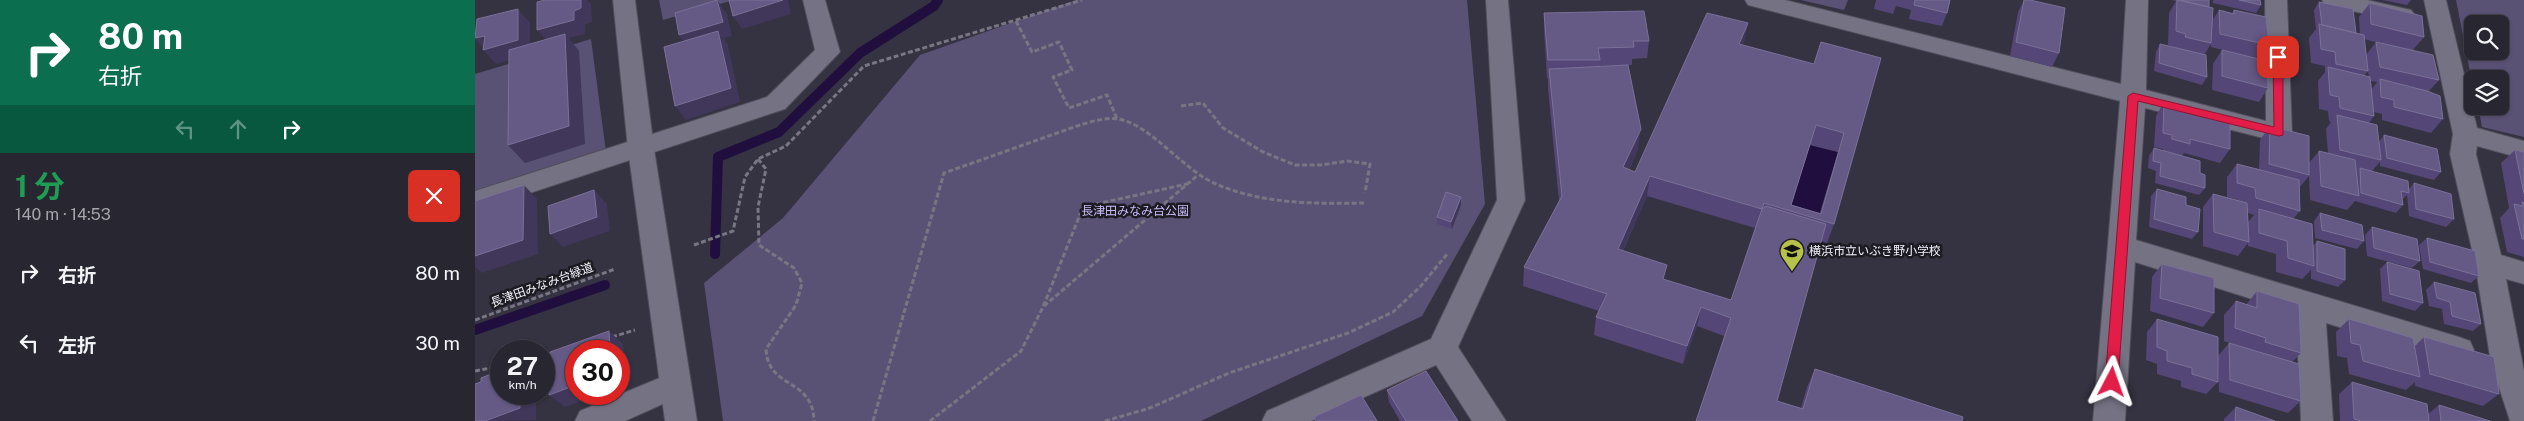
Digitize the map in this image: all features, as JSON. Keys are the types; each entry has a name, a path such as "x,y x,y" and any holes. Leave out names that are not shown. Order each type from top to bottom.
{"street":[{"path":"624,0 641,149 681,421"},
{"path":"475,201 641,149 776,103 829,52 815,0"},
{"path":"1278,421 1442,348 1511,200 1497,0"},
{"path":"1756,0 2279,132 2277,0"},
{"path":"2109,421 2133,96 2137,0"},
{"path":"2333,0 2438,11 2466,134 2463,154 2515,366 2524,417"},
{"path":"2466,134 2524,150"},
{"path":"2121,246 2310,306 2515,366"},
{"path":"2489,263 2524,273"},
{"path":"2310,306 2317,421"},
{"path":"1442,348 1490,421"},
{"path":"591,421 675,385"}],"path":[{"path":"694,245 733,231 745,177 758,159 786,146 864,66 1082,0"},
{"path":"1016,21 1031,52 1059,42 1072,70 1053,77 1069,108 1107,96 1117,119"},
{"path":"1181,106 1203,103 1223,128 1263,152 1295,165 1321,165 1347,160 1370,164 1365,193"},
{"path":"873,421 944,173 1082,124 1117,119 1139,130 1198,175 1223,186 1268,198 1315,204 1364,203"},
{"path":"758,159 766,169 758,206 759,245 794,268 801,283 796,305 765,349 769,367 782,380 801,389 815,409 814,421"},
{"path":"1043,307 1198,175"},
{"path":"930,421 1021,352 1043,307 1083,207 1187,184"},
{"path":"1105,421 1150,408 1229,374 1348,333 1393,312 1420,287 1448,253"},
{"name":"長津田みなみ台緑道","path":"475,320 615,269"},
{"path":"608,338 635,330"},
{"path":"555,354 562,352"},
{"path":"475,371 490,368"}],"green space":[{"path":"659,0 734,0 663,20"},
{"name":"長津田みなみ台公園","path":"1076,0 1467,0 1485,204 1422,316 1201,421 723,421 704,283 783,218 920,55"},
{"path":"1801,0 1848,0 1844,10"},
{"path":"2456,0 2524,0 2524,137 2482,127 2480,115 2509,115 2509,70 2470,70 2468,60 2509,60 2509,15 2464,15 2464,41"},
{"path":"591,39 606,152 475,195 475,74"}],"shaded area":[{"path":"1810,145 1838,152 1814,233 1785,225"}],"building":[{"path":"545,0 581,0 581,8 574,11 574,20 537,30 537,2"},
{"path":"717,0 723,22 679,35 675,13"},
{"path":"729,0 783,0 733,16"},
{"path":"1915,0 1950,0 1947,13 1914,5"},
{"path":"2024,0 2065,8 2059,53 2016,42"},
{"path":"2177,0 2213,8 2211,43 2185,37 2186,34 2176,31"},
{"path":"2181,0 2209,0 2209,7"},
{"path":"2239,0 2260,0 2261,5"},
{"path":"2319,2 2353,9 2356,33 2322,25"},
{"path":"2370,3 2422,16 2424,37 2371,24"},
{"path":"518,9 518,40 483,50 485,36 475,38 477,19"},
{"path":"2219,10 2234,14 2234,10 2266,17 2269,45 2220,34"},
{"path":"1644,11 1649,41 1633,41 1634,47 1598,48 1600,60 1548,60 1544,13"},
{"path":"1707,13 1748,23 1739,44 1814,64 1821,42 1881,58 1834,224 1764,203 1762,209 1766,206 1826,224 1777,401 1803,409 1815,369 1963,417 1962,421 1696,421 1731,318 1701,307 1687,346 1596,317 1607,294 1524,267 1562,196 1549,69 1628,65 1641,129 1623,167 1635,172","holes":["1816,125 1844,133 1821,214 1791,205","1650,176 1762,209 1731,300 1663,279 1667,265 1618,249"]},
{"path":"2319,24 2364,35 2368,71 2336,64 2335,52 2321,49"},
{"path":"718,31 731,88 675,106 664,47"},
{"path":"565,34 569,126 508,145 509,50"},
{"path":"2376,42 2433,55 2439,80 2380,67"},
{"path":"2160,44 2206,55 2207,77 2159,63"},
{"path":"2222,50 2267,61 2268,88 2222,76"},
{"path":"2328,67 2370,77 2374,116 2340,108 2339,97 2330,95"},
{"path":"2380,79 2440,96 2443,119 2394,107 2394,100 2381,97"},
{"path":"2164,102 2230,119 2230,149 2190,139 2190,144 2172,139 2172,135 2163,133"},
{"path":"2337,115 2377,125 2381,160 2340,150"},
{"path":"2270,126 2309,136 2309,175 2269,164"},
{"path":"2384,135 2437,149 2441,172 2387,158"},
{"path":"2154,148 2200,161 2200,173 2205,175 2205,188 2160,176 2161,163 2153,161"},
{"path":"2515,150 2524,152 2524,194"},
{"path":"2319,151 2355,160 2359,196 2321,186"},
{"path":"2237,164 2299,180 2300,211 2256,198 2255,188 2237,183"},
{"path":"2360,168 2408,181 2409,193 2401,191 2403,205 2361,193"},
{"path":"2414,183 2451,194 2454,219 2416,209"},
{"path":"524,185 523,240 475,256 475,201"},
{"path":"2157,189 2186,197 2186,205 2200,209 2198,232 2154,219"},
{"path":"594,190 597,217 550,234 548,206"},
{"path":"1446,192 1461,197 1451,222 1437,217"},
{"path":"2213,194 2247,203 2249,242 2214,232"},
{"path":"2522,202 2524,203 2524,239 2522,239 2514,204 2523,206"},
{"path":"2259,209 2312,224 2314,266 2288,258 2287,241 2259,233"},
{"path":"2320,213 2362,225 2364,241 2322,230"},
{"path":"2372,227 2417,239 2420,261 2374,248"},
{"path":"2427,238 2475,251 2479,276 2430,262"},
{"path":"2317,241 2345,249 2345,280 2317,271"},
{"path":"2387,262 2419,271 2423,303 2390,294"},
{"path":"2162,264 2214,278 2214,313 2160,298"},
{"path":"2434,282 2475,293 2481,324 2452,316 2450,302 2437,298"},
{"path":"2257,291 2299,304 2301,353 2265,342 2266,338 2235,328 2236,301 2257,308"},
{"path":"2157,319 2218,337 2218,382 2192,374 2192,368 2167,361 2167,351 2157,347"},
{"path":"2349,319 2413,338 2420,377 2363,361 2360,345 2351,343"},
{"path":"609,331 610,340 584,340"},
{"path":"2424,337 2494,357 2499,394 2430,374"},
{"path":"2229,343 2299,364 2301,401 2230,380"},
{"path":"565,347 565,389 555,393 555,350"},
{"path":"1426,371 1458,421 1406,421 1387,390"},
{"path":"490,374 490,405 520,405 520,408 485,421 475,421 475,384 481,382 481,378"},
{"path":"2352,382 2427,404 2429,421 2361,421 2354,419"},
{"path":"1361,395 1377,421 1316,421 1314,417"},
{"path":"2439,405 2490,421 2441,421"},
{"path":"2236,407 2275,421 2235,421"}],"waterway":[{"path":"715,254 718,157 779,132 860,53 934,6 938,0"},
{"path":"475,330 605,285"}],"place":[{"name":"横浜市立いぶき野小学校","path":"1792,272"}],"route":[{"path":"2112,382 2133,96 2279,132 2278,57"}]}
